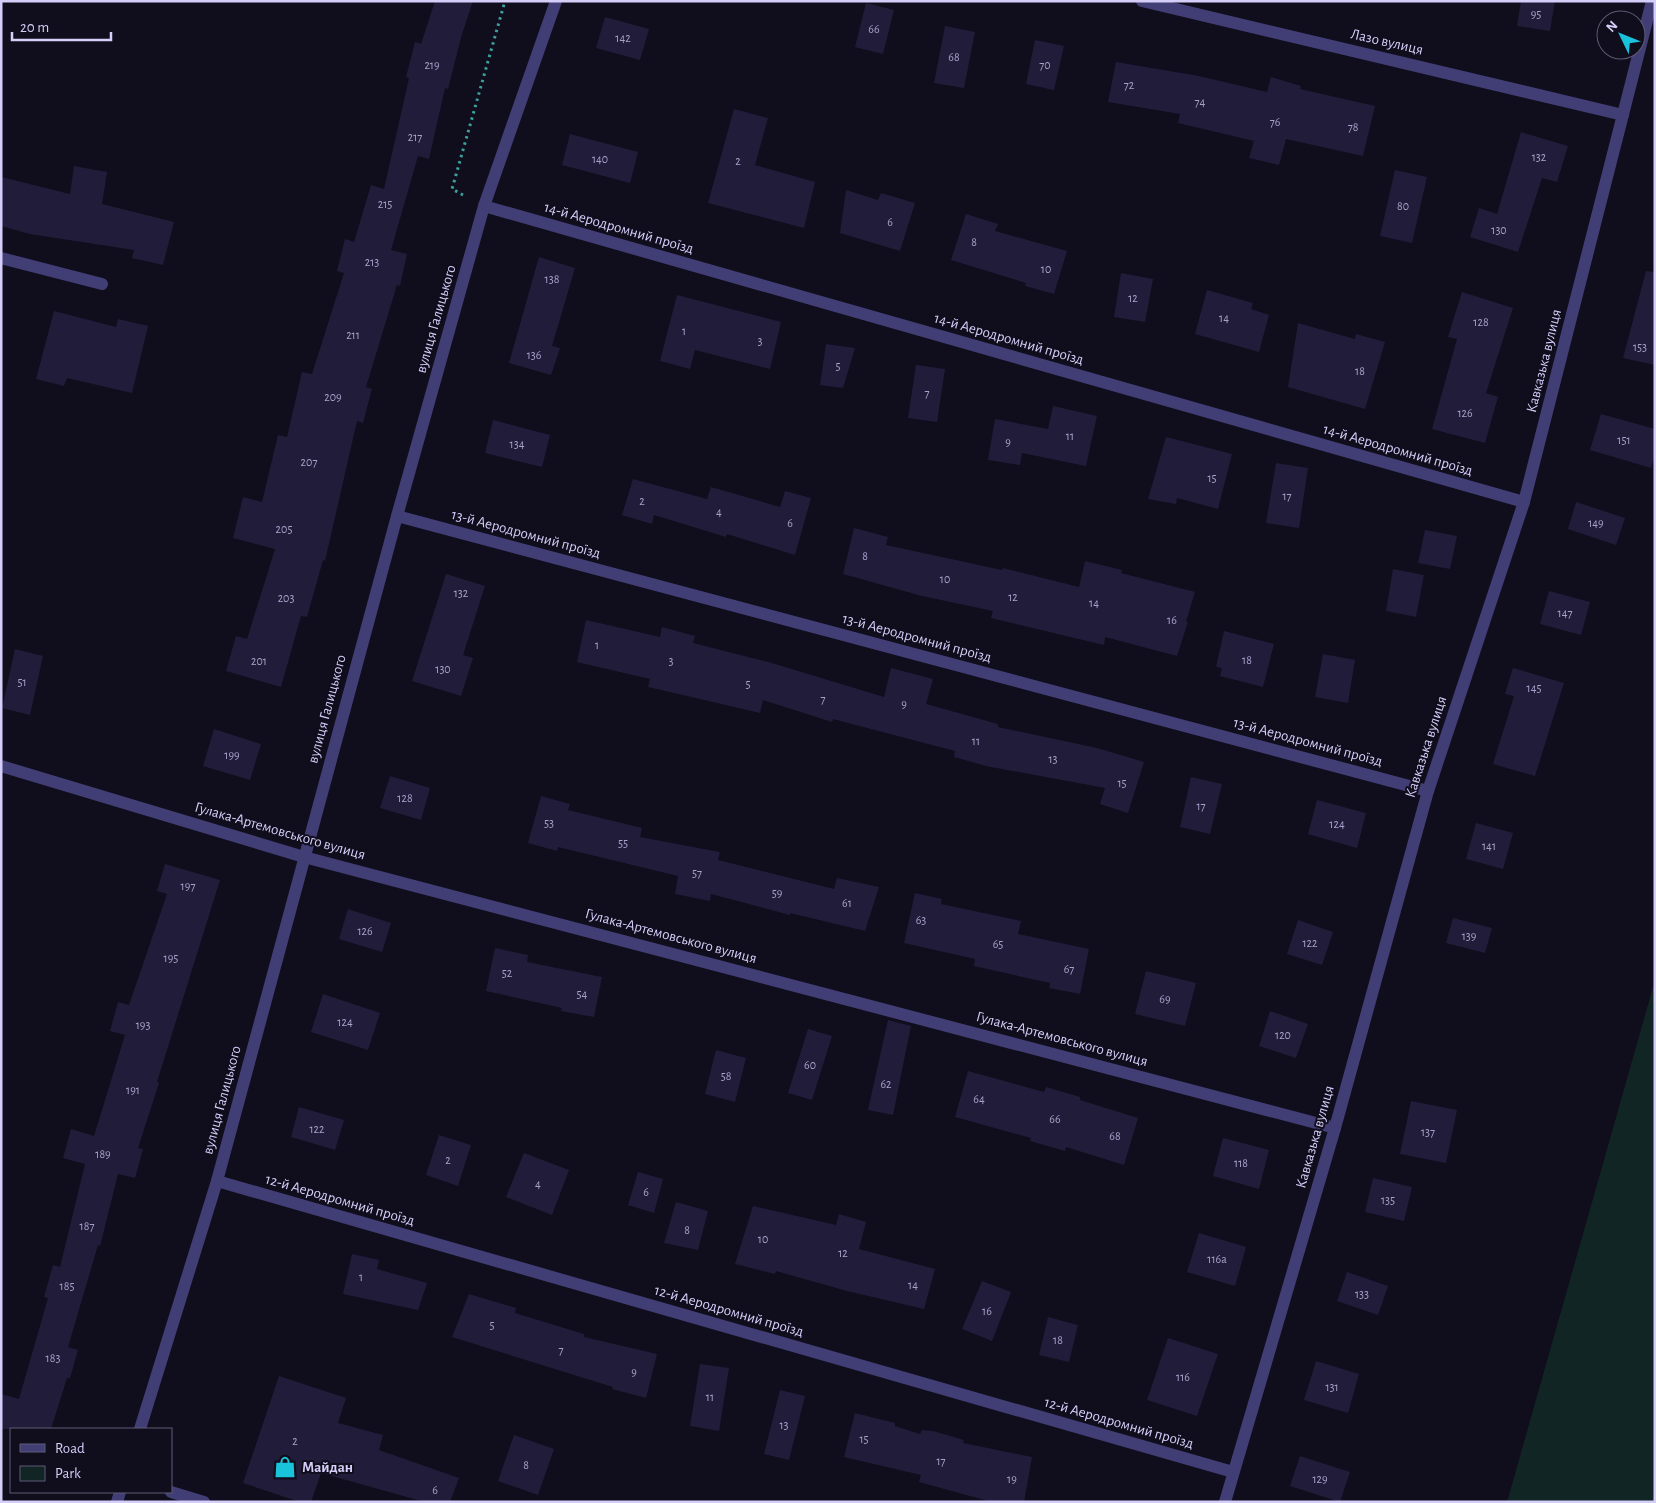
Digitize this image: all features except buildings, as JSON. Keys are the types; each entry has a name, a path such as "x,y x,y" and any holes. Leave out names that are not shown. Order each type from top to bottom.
{"street":[{"name":"вулиця Галицького","path":"140,1428 217,1181 397,516 484,206 556,1"},
{"name":"Лазо вулиця","path":"1142,1 1623,115"},
{"name":"Кавказька вулиця","path":"1225,1502 1334,1128 1428,791 1524,502 1652,1"},
{"name":"14-й Аеродромний проїзд","path":"484,206 1524,502"},
{"path":"1,258 102,284"},
{"name":"13-й Аеродромний проїзд","path":"397,516 1428,791"},
{"name":"Гулака-Артемовського вулиця","path":"1,766 304,857 1334,1128"},
{"name":"12-й Аеродромний проїзд","path":"217,1181 1233,1472"},
{"path":"172,1492 204,1502"}],"path":[{"path":"484,206 452,189 506,1"}],"green space":[{"path":"1655,980 1655,1502 1507,1502"}],"place":[{"name":"Майдан","path":"285,1467"}]}
